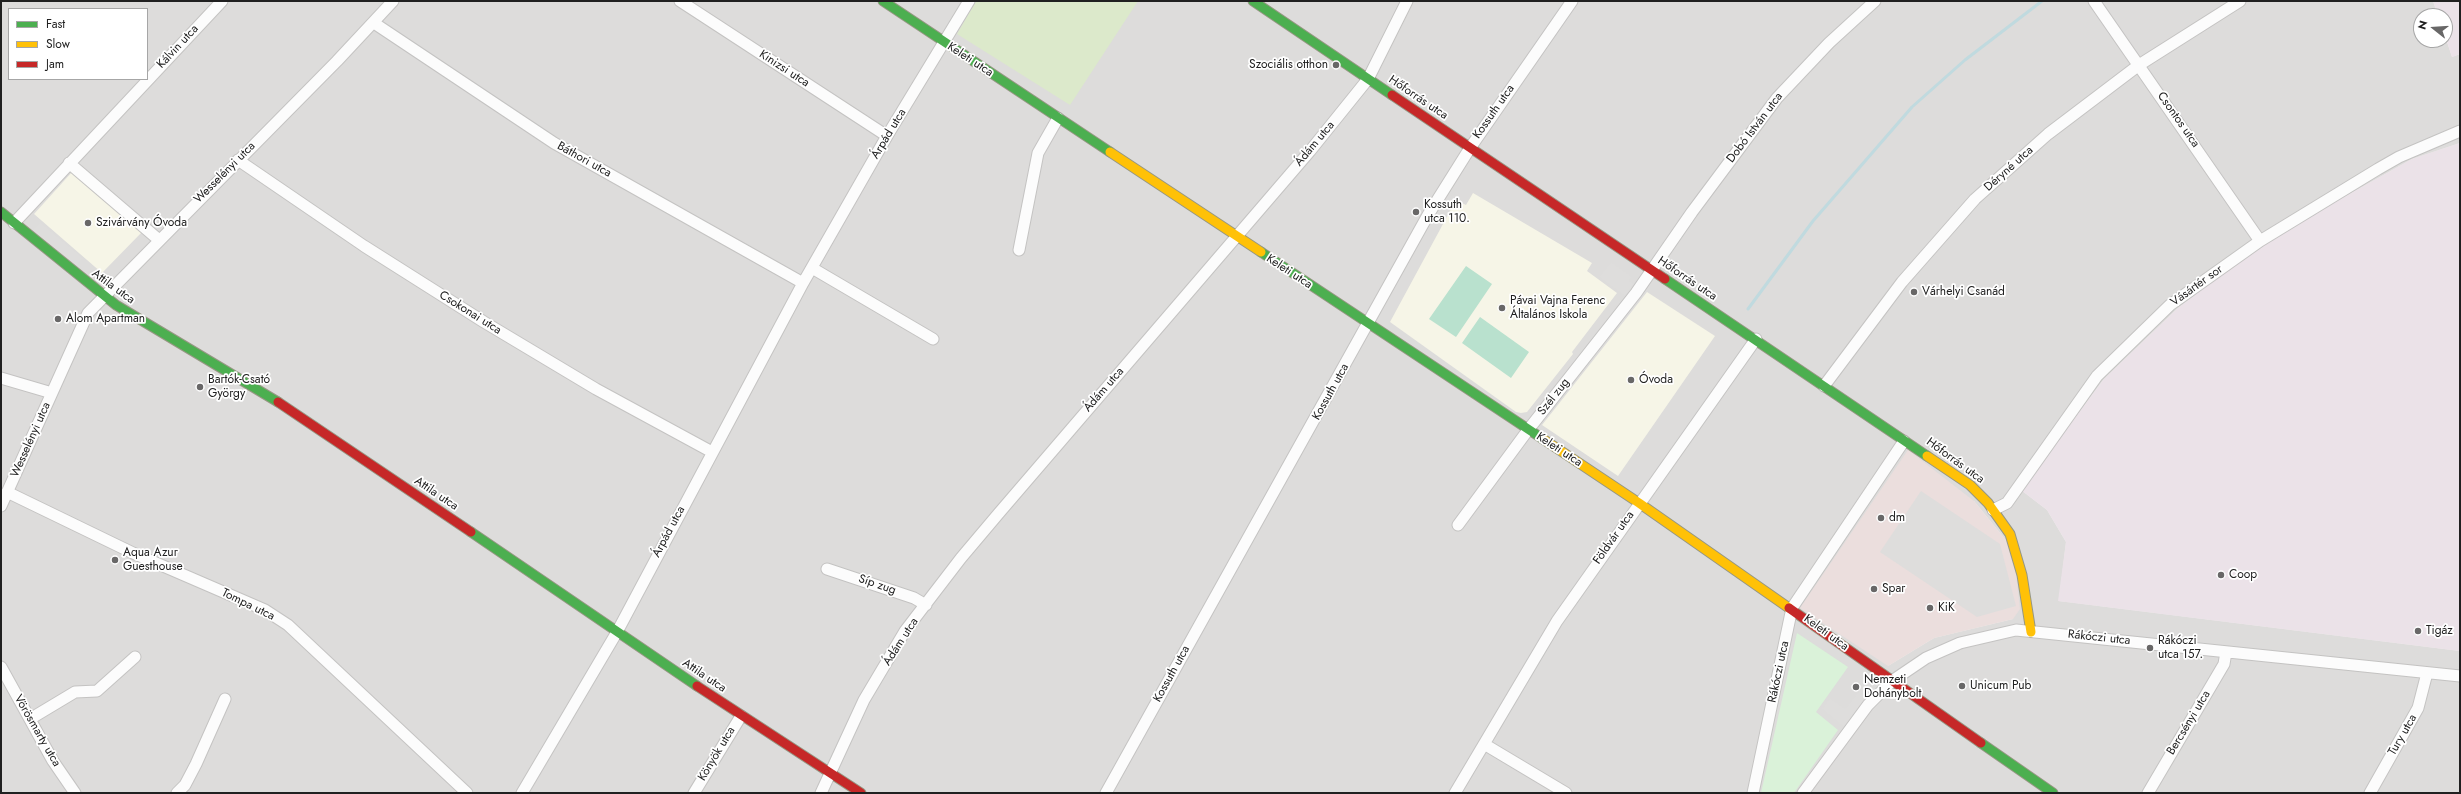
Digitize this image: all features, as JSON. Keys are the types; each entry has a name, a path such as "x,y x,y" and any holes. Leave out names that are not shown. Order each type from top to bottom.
{"street":[{"name":"Kálvin utca","path":"148,79 222,1"},
{"name":"Wesselényi utca","path":"1,506 88,313 103,296 374,23 393,1"},
{"name":"Kinizsi utca","path":"680,1 887,136"},
{"name":"Keleti utca","path":"883,1 1236,237 1639,503 1792,608 1892,681 2053,793"},
{"name":"Árpád utca","path":"522,793 617,632 803,283 887,136 970,1"},
{"name":"Hőforrás utca","path":"1253,1 1265,4 1368,79 1756,339 1970,485 1993,510 2010,534 2016,551 2030,614 2031,632"},
{"name":"Ádám utca","path":"821,793 864,700 905,631 999,512 1236,237 1368,79 1407,1"},
{"name":"Kossuth utca","path":"1106,793 1369,324 1428,215 1470,148 1572,1"},
{"name":"Dobó István utca","path":"1651,269 1777,98 1829,43 1875,1"},
{"name":"Csontos utca","path":"2094,1 2260,240"},
{"name":"Déryné utca","path":"1824,386 1902,282 1975,199 2048,134 2139,65 2240,1"},
{"name":"Báthori utca","path":"374,23 554,143 803,283"},
{"name":"Kálvin utca","path":"14,223 147,80"},
{"path":"1019,250 1038,153 1058,118"},
{"name":"Vásártér sor","path":"1993,510 2007,503 2097,376 2170,305 2260,240 2399,157 2460,131"},
{"name":"Csokonai utca","path":"238,160 364,246 484,322 596,389 712,452"},
{"path":"69,163 159,240"},
{"name":"Attila utca","path":"1,212 103,296 295,412 741,716 861,793"},
{"path":"812,268 933,339"},
{"name":"Szél zug","path":"1458,525 1528,430 1636,293 1651,269"},
{"name":"Földvár utca","path":"1455,793 1557,621 1756,339"},
{"path":"1,378 52,393"},
{"name":"Rákóczi utca","path":"1753,793 1792,608 1904,440"},
{"name":"Tompa utca","path":"7,492 133,553 265,610 282,621 311,646 467,793"},
{"name":"Síp zug","path":"827,569 914,598 926,605"},
{"name":"Rákóczi utca","path":"1803,793 1868,704 1892,681 1926,658 1960,643 2016,630 2460,676"},
{"name":"Bercsényi utca","path":"2148,793 2224,664 2226,652"},
{"path":"30,719 74,692 97,691 135,657"},
{"name":"Vörösmarty utca","path":"1,667 54,761 75,793"},
{"name":"Tury utca","path":"2370,793 2418,708 2427,673"},
{"path":"177,793 185,785 196,764 225,699"},
{"name":"Könyök utca","path":"694,793 741,716"},
{"path":"1484,744 1566,793"}],"shaded area":[{"path":"1,1 2433,1 2435,8 2413,8 2413,48 2449,48 2452,57 2460,54 2460,143 2412,159 2264,242 2177,309 2104,379 2021,490 2047,510 2066,542 2059,601 2460,651 2460,793 1,793","holes":["1974,501 2009,544 2013,619 1934,638 1888,666"]},
{"path":"2433,1 2460,1 2460,54 2452,57 2449,48 2453,48 2453,8 2435,8"},
{"path":"2460,143 2460,651 2058,601 2066,542 2047,510 2021,490 2104,379 2177,309 2264,242 2412,159"},
{"name":"Szivárvány Óvoda","path":"72,172 142,232 102,273 34,214"},
{"name":"Pávai Vajna Ferenc Általános Iskola","path":"1473,193 1592,263 1587,271 1617,293 1572,352 1573,354 1527,412 1516,412 1390,322 1456,200 1466,205"},
{"path":"40,222 83,258 72,271 29,235"},
{"path":"1611,262 1632,277 1629,281 1634,284 1625,296 1599,277"},
{"name":"Óvoda","path":"1647,292 1715,336 1618,476 1542,425"},
{"path":"1908,450 1974,501 2009,544 2016,574 2020,609 2013,619 1934,638 1888,666 1800,608"},
{"path":"1921,491 2000,544 2016,606 1977,617 1880,552"},
{"path":"1863,686 1872,693 1845,728 1822,709 1830,698 1845,709"}],"green space":[{"path":"976,1 1138,1 1070,105 957,34"},
{"path":"1466,266 1492,284 1456,337 1429,319"},
{"path":"1480,317 1529,352 1511,378 1462,343"},
{"path":"1797,633 1848,667 1816,712 1838,730 1794,793 1761,793"}],"waterway":[{"path":"1748,309 1813,221 1912,107 1965,60 2042,1"}],"traffic: fast":[{"path":"883,1 1110,152"},
{"path":"1253,1 1392,95"},
{"path":"1,212 116,305 278,402"},
{"path":"1261,252 1543,439"},
{"path":"1665,279 1927,456"},
{"path":"471,532 697,686"},
{"path":"1981,743 2053,793"}],"traffic: slow":[{"path":"1110,152 1261,252"},
{"path":"1543,439 1639,503 1789,608"},
{"path":"1927,456 1970,485 1988,503 2010,534 2022,575 2031,632"}],"traffic: jam":[{"path":"1392,95 1665,279"},
{"path":"278,402 471,532"},
{"path":"1789,608 1981,743"},
{"path":"697,686 861,793"}],"place":[{"name":"Szociális otthon","path":"1336,65"},
{"name":"Kossuth utca 110.","path":"1416,212"},
{"name":"Szivárvány Óvoda","path":"88,223"},
{"name":"Várhelyi Csanád","path":"1914,292"},
{"name":"Pávai Vajna Ferenc Általános Iskola","path":"1502,308"},
{"name":"Alom Apartman","path":"58,319"},
{"name":"Óvoda","path":"1631,380"},
{"name":"Bartók-Csató György","path":"200,387"},
{"name":"dm","path":"1881,518"},
{"name":"Aqua Azur Guesthouse","path":"115,560"},
{"name":"Coop","path":"2221,575"},
{"name":"Spar","path":"1874,589"},
{"name":"KiK","path":"1930,608"},
{"name":"Tigáz","path":"2418,631"},
{"name":"Rákóczi utca 157.","path":"2150,648"},
{"name":"Unicum Pub","path":"1962,686"},
{"name":"Nemzeti Dohánybolt","path":"1856,687"}]}
